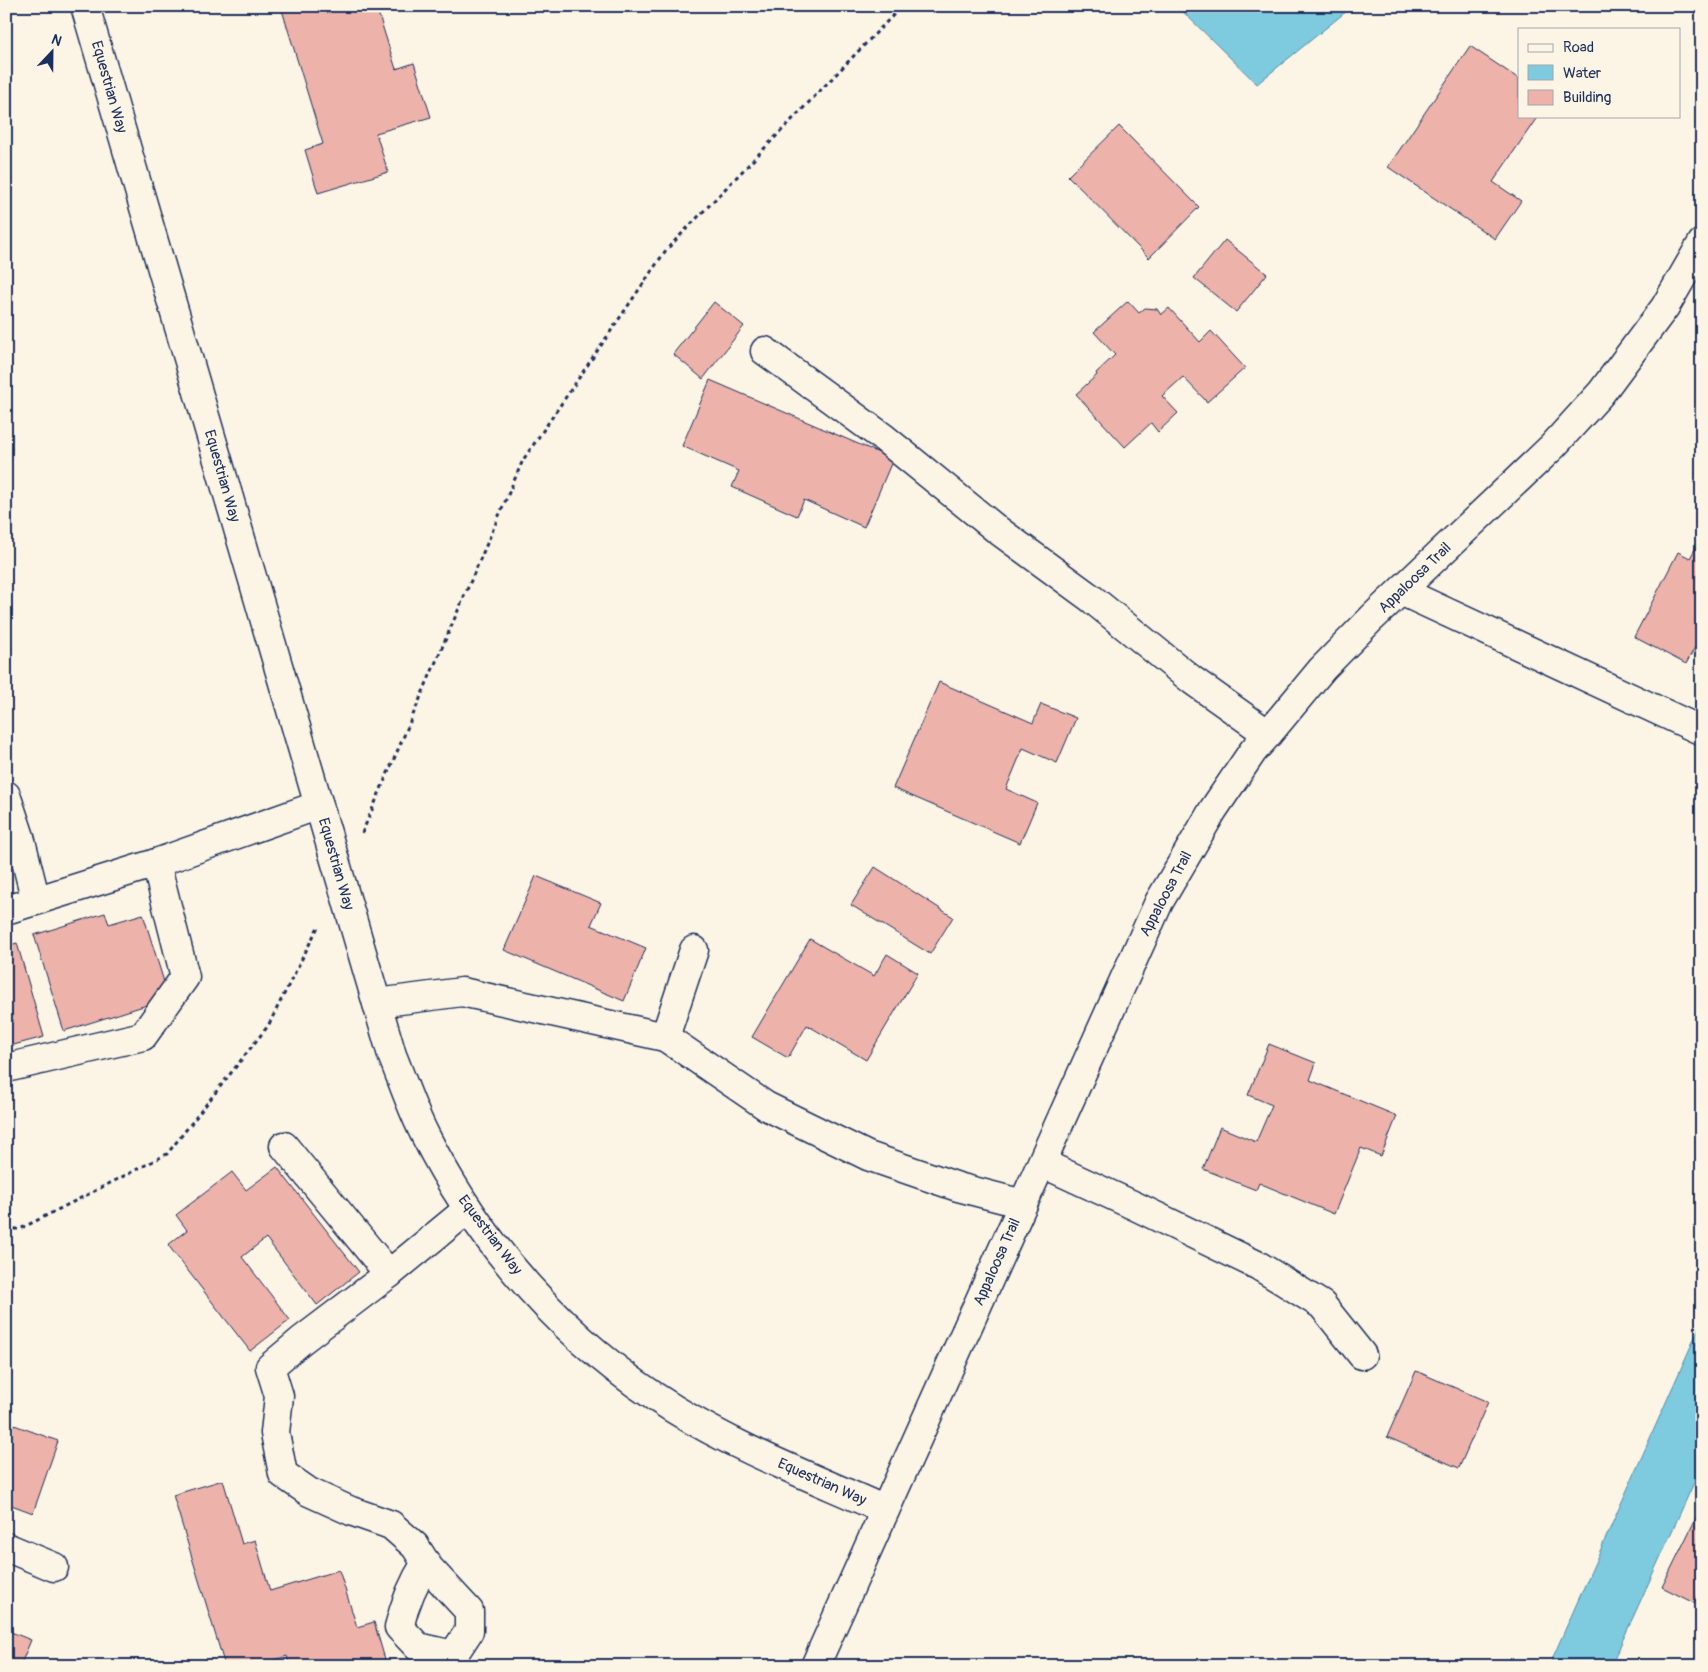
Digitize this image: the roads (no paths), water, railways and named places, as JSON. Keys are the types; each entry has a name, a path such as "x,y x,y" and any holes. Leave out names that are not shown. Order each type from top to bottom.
{"street":[{"name":"Equestrian Way","path":"85,6 392,1055 425,1135 468,1210 508,1263 560,1320 602,1359 673,1409 722,1437 885,1510"},
{"name":"Appaloosa Trail","path":"815,1666 1159,902 1213,810 1253,751 1322,669 1553,446 1601,392 1664,307 1702,243"},
{"path":"765,351 884,438 995,528 1092,599 1192,680 1268,734"},
{"path":"1401,591 1702,731"},
{"path":"6,795 20,837 36,901"},
{"path":"6,910 156,863 319,806"},
{"path":"6,1068 143,1036 185,977 156,863"},
{"path":"665,1037 694,950"},
{"path":"377,1003 462,992 665,1037 766,1106 868,1156 958,1187 1023,1204"},
{"path":"284,1146 389,1274"},
{"path":"1042,1163 1259,1266 1322,1305 1362,1355"},
{"path":"426,1562 405,1604 399,1628 418,1647 452,1661 469,1631 468,1610 429,1568 426,1562 415,1546 391,1525 352,1512 309,1492 283,1474 275,1433 279,1396 270,1367 468,1210"},
{"path":"6,1547 54,1567"}],"water":[{"path":"1177,6 1353,6 1257,84"},
{"path":"1702,1321 1702,1465 1611,1666 1549,1666"}]}
